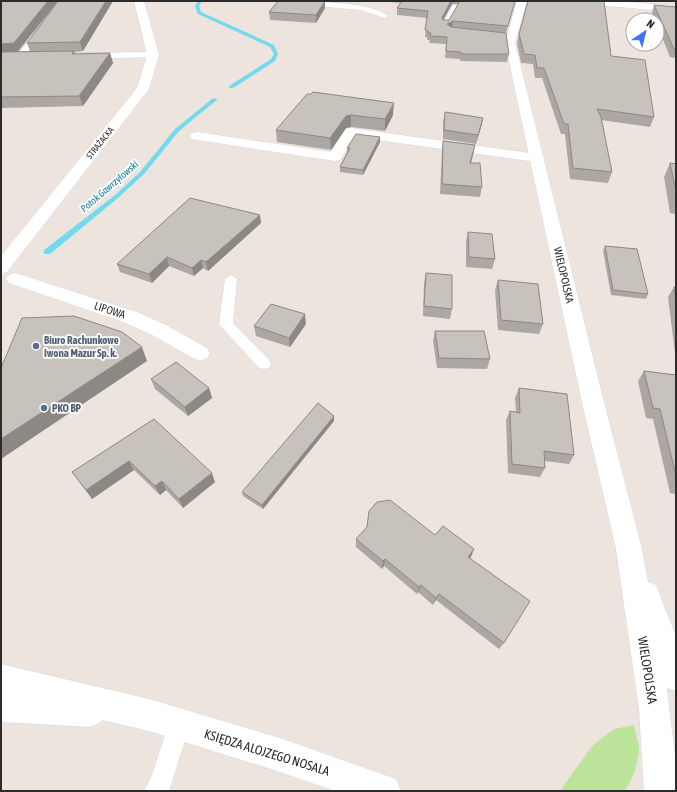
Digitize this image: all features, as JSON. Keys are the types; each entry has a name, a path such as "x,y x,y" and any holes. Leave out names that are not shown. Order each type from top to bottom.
{"street":[{"path":"67,56 153,55 139,1"},
{"name":"WIELOPOLSKA","path":"522,1 507,36 510,43 592,398 629,549 655,708 661,791"},
{"path":"585,1 676,9"},
{"name":"STRAŻACKA","path":"8,273 143,89 153,55"},
{"path":"7,57 35,57"},
{"path":"197,136 335,157 351,132 537,158"},
{"name":"LIPOWA","path":"8,273 130,317 160,330 200,353"},
{"name":"WIELOPOLSKA","path":"629,549 676,676"},
{"name":"KSIĘDZA ALOJZEGO NOSALA","path":"1,680 149,715 337,783 384,791"},
{"name":"KSIĘDZA ALOJZEGO NOSALA","path":"1,706 149,715"}],"lane":[{"path":"20,57 51,19 62,1"},
{"path":"286,1 362,8 385,16"},
{"path":"445,25 455,6"},
{"path":"231,279 226,324 264,364"},
{"path":"156,791 162,780 179,725"}],"green space":[{"path":"634,725 639,751 633,777 624,791 560,791 592,746 614,729"}],"building":[{"path":"1,1 48,1 14,43 1,44"},
{"path":"58,1 106,1 80,42 27,43"},
{"path":"278,1 325,1 316,15 269,12"},
{"path":"402,1 451,1 442,18 443,20 449,20 460,1 515,1 508,26 453,21 447,24 451,27 506,33 509,54 461,54 461,52 446,51 447,37 430,36 431,33 428,33 428,31 425,30 428,11 397,8"},
{"path":"528,1 604,1 611,56 645,60 654,117 597,109 601,117 612,172 573,168 568,124 564,124 544,68 537,68 535,55 524,54 519,34"},
{"path":"654,5 676,7 676,49 674,49 665,29 665,12 657,12"},
{"path":"74,51 72,54 110,53 79,96 1,97 1,52"},
{"path":"313,92 394,103 385,119 351,115 346,116 330,138 276,130 307,94 311,94"},
{"path":"445,112 483,118 478,135 444,130"},
{"path":"356,134 380,137 363,170 340,167 350,148 347,148"},
{"path":"443,141 475,145 470,163 480,163 482,187 442,184"},
{"path":"670,163 676,164 676,191"},
{"path":"190,198 260,215 206,262 201,260 192,268 167,257 149,274 117,264"},
{"path":"468,232 492,234 495,259 469,257"},
{"path":"605,246 637,249 648,294 613,290"},
{"path":"426,273 452,275 452,309 424,306"},
{"path":"498,280 538,284 543,324 501,320"},
{"path":"674,287 676,287 676,302"},
{"path":"271,304 305,314 289,338 254,326"},
{"name":"PKO BP","path":"74,316 122,332 142,347 1,439 1,368 22,318"},
{"path":"435,331 484,331 490,359 439,358"},
{"path":"176,362 209,388 185,407 151,379"},
{"path":"644,371 676,375 676,476 660,409 653,408"},
{"path":"519,388 567,394 574,455 544,451 545,468 512,464 510,411 520,413"},
{"path":"318,403 334,416 262,505 242,492"},
{"path":"154,419 212,473 179,499 162,481 155,486 129,461 86,490 72,472"},
{"path":"390,500 435,535 443,526 474,549 468,557 530,601 504,643 439,594 436,598 421,585 419,587 385,559 383,561 356,539 367,527 369,511 377,502"}],"waterway":[{"name":"Potok Gawrzyłowski","path":"200,1 197,6 199,13 272,46 276,54 273,60 231,87"},
{"name":"Potok Gawrzyłowski","path":"47,252 116,197 142,173 177,130 215,99"}],"place":[{"name":"Biuro Rachunkowe Iwona Mazur Sp. k.","path":"36,346"},
{"name":"PKO BP","path":"44,408"}]}
